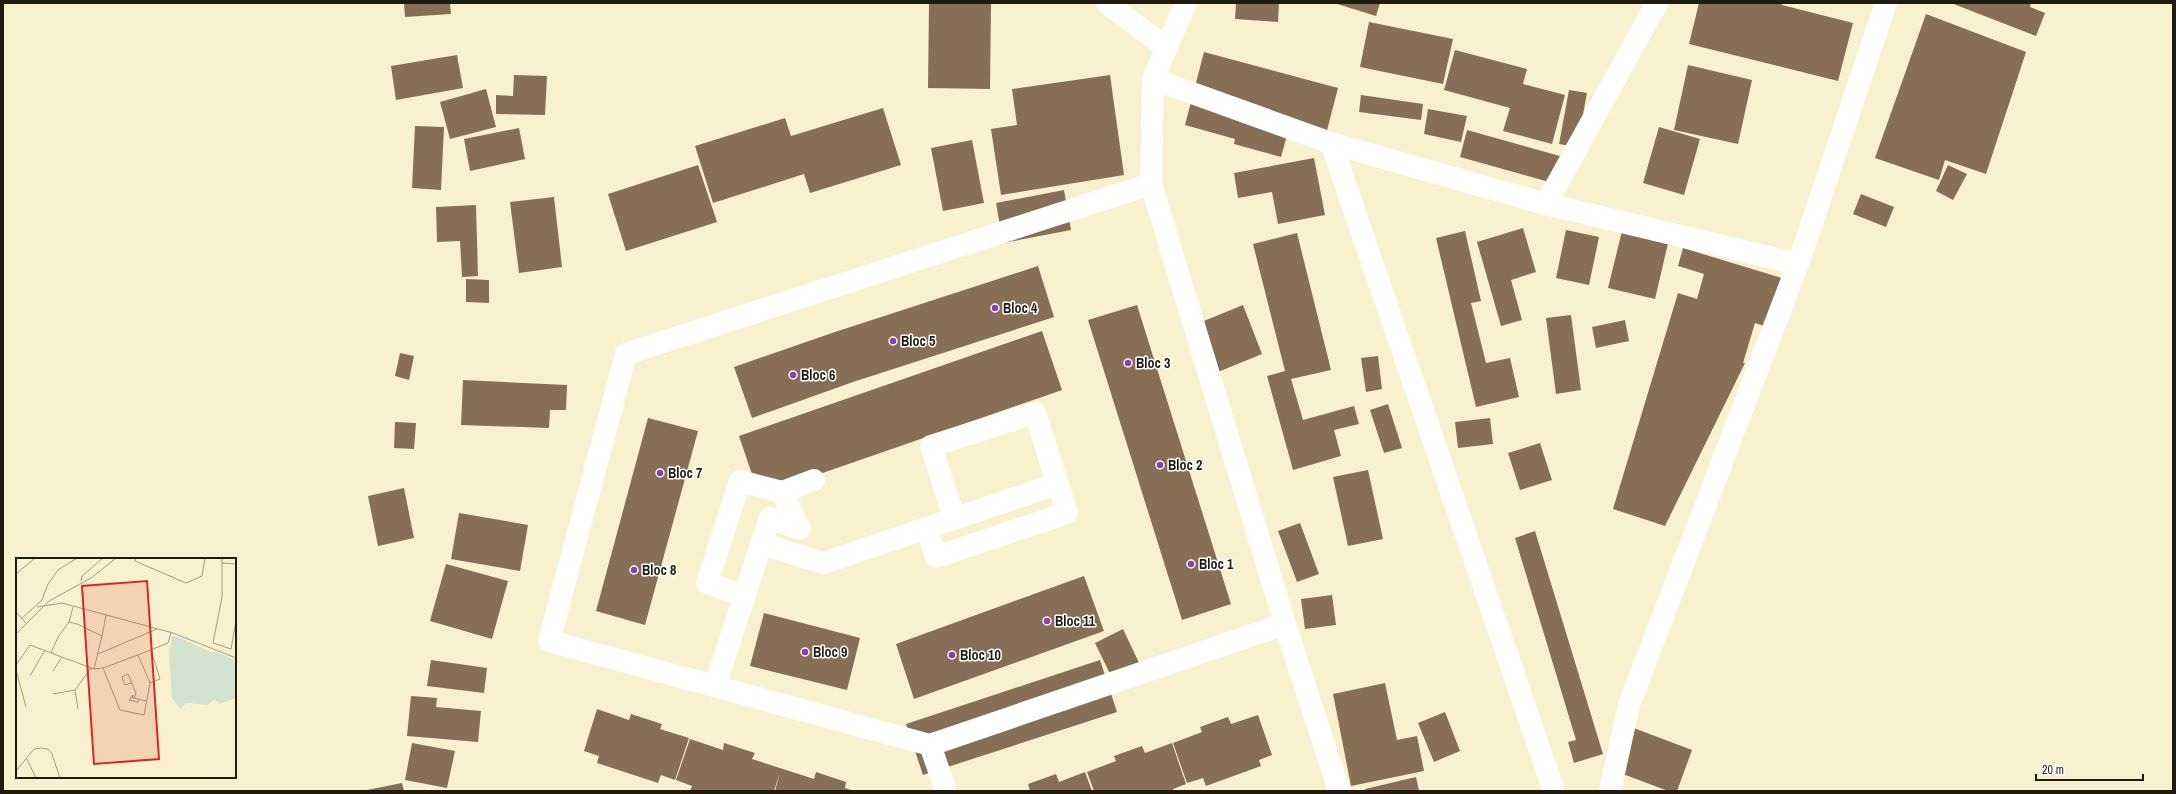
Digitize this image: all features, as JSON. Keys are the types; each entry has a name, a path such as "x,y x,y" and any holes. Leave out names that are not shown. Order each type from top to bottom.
{"street":[{"path":"1107,3 1165,47"},
{"path":"1186,3 1165,47 1153,79 1151,184 1336,790"},
{"path":"1546,204 1657,3"},
{"path":"1610,791 1629,705 1798,264 1886,3"},
{"path":"1153,79 1330,143 1546,204 1798,264"},
{"path":"1330,143 1554,791"},
{"path":"1151,184 626,354 549,641 930,745 1285,624"},
{"path":"926,528 936,557 1067,512 1035,413 931,446 954,518"},
{"path":"745,596 707,583 740,481 782,492 814,480"},
{"path":"763,544 823,563 1057,484"},
{"path":"715,686 763,544 770,518 800,529 782,492"},
{"path":"930,745 946,791"}],"building":[{"path":"404,3 450,3 451,14 405,17"},
{"path":"929,3 991,3 990,89 928,88"},
{"path":"1236,3 1279,3 1278,22 1235,19"},
{"path":"1334,3 1380,3 1376,16"},
{"path":"1699,3 1782,3 1782,5 1853,23 1838,81 1689,44"},
{"path":"1951,3 2031,3 2030,7 2045,13 2036,36"},
{"path":"1926,14 2026,52 1986,174 1945,160 1939,180 1875,158"},
{"path":"1369,22 1453,39 1443,84 1360,67"},
{"path":"1455,50 1527,69 1523,84 1565,95 1552,144 1503,131 1510,108 1444,90"},
{"path":"1204,52 1338,88 1325,138 1289,128 1281,157 1234,144 1235,139 1185,125"},
{"path":"457,55 463,88 396,100 391,66"},
{"path":"1688,65 1752,80 1738,144 1674,130"},
{"path":"514,75 547,76 545,115 496,114 496,95 513,96"},
{"path":"1110,75 1124,175 1001,195 991,129 1017,125 1012,89"},
{"path":"486,89 496,127 450,139 440,102"},
{"path":"1569,90 1587,93 1577,147 1559,144"},
{"path":"1361,95 1423,104 1421,120 1359,112"},
{"path":"883,108 901,165 810,193 804,174 713,203 695,146 785,118 791,136"},
{"path":"1428,109 1467,116 1461,142 1424,134"},
{"path":"415,126 444,127 441,190 412,188"},
{"path":"1659,127 1700,139 1684,195 1643,183"},
{"path":"519,128 525,159 470,171 464,139"},
{"path":"1467,130 1567,158 1560,185 1460,157"},
{"path":"972,140 984,203 943,211 931,148"},
{"path":"1314,158 1325,215 1278,224 1272,192 1238,198 1234,173"},
{"path":"698,165 717,222 626,251 608,194"},
{"path":"1948,165 1967,174 1953,200 1936,191"},
{"path":"1064,190 1071,230 1003,243 996,203"},
{"path":"1861,194 1894,207 1886,227 1853,214"},
{"path":"554,197 562,267 519,273 510,202"},
{"path":"476,205 478,276 462,277 460,241 437,242 436,207"},
{"path":"1623,227 1669,239 1655,299 1608,288"},
{"path":"1523,228 1536,272 1511,280 1522,320 1501,326 1477,242"},
{"path":"1566,230 1599,237 1589,285 1556,278"},
{"path":"1465,231 1481,301 1471,303 1486,363 1510,358 1519,397 1476,407 1436,238"},
{"path":"1297,233 1331,370 1291,379 1303,420 1354,406 1359,424 1334,430 1341,456 1293,470 1267,376 1285,371 1253,244"},
{"path":"1683,248 1782,278 1767,327 1755,323 1743,363 1745,363 1665,526 1613,509 1678,293 1697,299 1704,274 1678,266"},
{"path":"1038,266 1054,317 853,382 752,418 734,367 835,332"},
{"path":"466,279 489,280 489,303 466,302"},
{"path":"1137,305 1231,604 1182,620 1088,320"},
{"path":"1243,305 1262,354 1218,372 1199,323"},
{"path":"1571,315 1581,390 1556,394 1546,318"},
{"path":"1625,320 1629,341 1596,348 1592,327"},
{"path":"1042,331 1062,390 759,495 739,436"},
{"path":"400,353 414,356 409,380 395,376"},
{"path":"1378,356 1382,389 1366,392 1361,358"},
{"path":"463,380 567,385 566,410 550,410 549,428 461,425"},
{"path":"1388,404 1402,448 1384,453 1370,410"},
{"path":"648,418 698,431 645,625 596,611"},
{"path":"1490,418 1493,444 1458,448 1455,422"},
{"path":"395,422 416,423 414,449 394,448"},
{"path":"1540,443 1552,480 1520,490 1508,453"},
{"path":"1368,470 1383,539 1348,546 1333,477"},
{"path":"404,488 414,538 378,546 368,496"},
{"path":"459,513 528,525 520,571 451,559"},
{"path":"1300,523 1319,574 1297,582 1278,531"},
{"path":"1535,531 1603,754 1574,763 1568,742 1576,740 1515,538"},
{"path":"446,564 508,581 492,639 430,621"},
{"path":"1084,576 1104,631 914,699 896,644"},
{"path":"1332,595 1336,625 1305,629 1301,599"},
{"name":"Bloc 9","path":"764,613 860,638 847,690 750,666"},
{"path":"1123,629 1141,667 1113,680 1095,643"},
{"path":"431,660 487,668 484,693 427,686"},
{"path":"1100,660 1117,712 923,775 906,724"},
{"path":"1385,683 1397,740 1417,736 1424,771 1351,786 1333,694"},
{"path":"411,696 437,698 436,707 481,711 478,742 407,736"},
{"path":"597,709 629,720 631,714 662,724 660,729 689,738 675,780 661,775 658,783 597,763 599,756 584,751"},
{"path":"1445,712 1460,751 1434,762 1418,723"},
{"path":"1258,715 1272,755 1259,760 1261,766 1206,786 1203,778 1187,783 1173,743 1202,732 1200,727 1228,717 1231,724"},
{"path":"1631,727 1692,750 1677,791 1668,791 1615,771"},
{"path":"690,739 723,750 724,743 755,753 752,759 814,779 816,772 846,782 845,788 854,791 775,791 780,772 774,791 690,791 692,786 676,780"},
{"path":"412,743 455,751 447,788 405,780"},
{"path":"1172,743 1186,784 1173,789 1174,791 1094,791 1087,772 1116,761 1114,756 1142,746 1145,753"},
{"path":"1085,772 1092,791 1030,791 1028,784 1056,774 1059,782"},
{"path":"1416,777 1419,791 1365,791 1365,789"},
{"path":"402,783 404,791 367,791 367,790"}],"place":[{"name":"Bloc 4","path":"995,308"},
{"name":"Bloc 5","path":"893,341"},
{"name":"Bloc 3","path":"1128,363"},
{"name":"Bloc 6","path":"793,375"},
{"name":"Bloc 2","path":"1160,465"},
{"name":"Bloc 7","path":"660,473"},
{"name":"Bloc 1","path":"1191,564"},
{"name":"Bloc 8","path":"634,570"},
{"name":"Bloc 11","path":"1047,621"},
{"name":"Bloc 9","path":"805,652"},
{"name":"Bloc 10","path":"952,655"}]}
